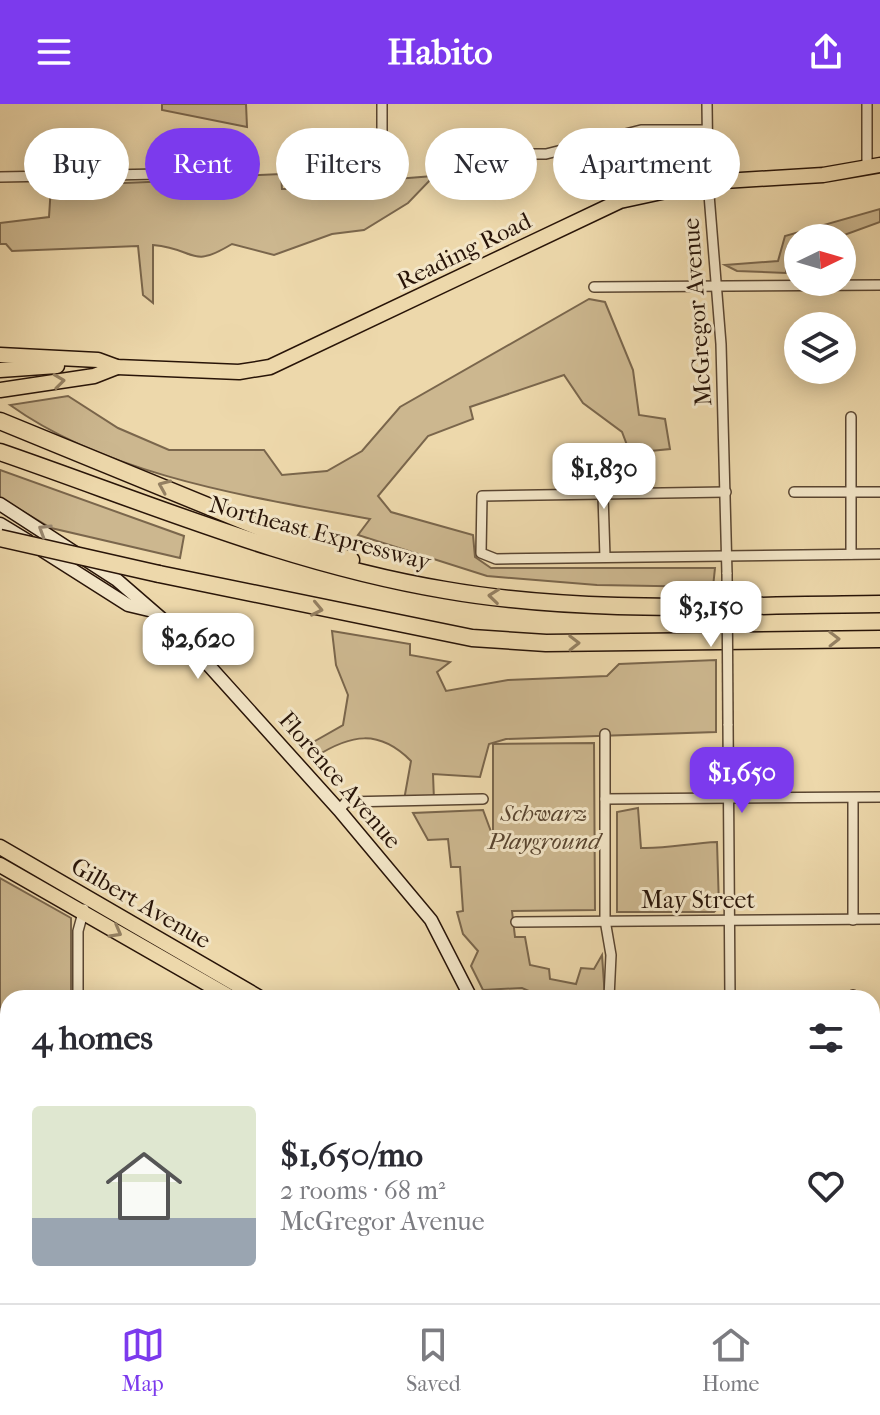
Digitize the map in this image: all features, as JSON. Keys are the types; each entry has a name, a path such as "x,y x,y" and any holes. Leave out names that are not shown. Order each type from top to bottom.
{"highway":[{"path":"0,422 38,434 293,541 447,591"},
{"name":"Northeast Expressway","path":"0,452 138,504 257,544 377,577 447,591 629,606 880,604"},
{"path":"0,538 472,638 546,643 880,639"}],"main road":[{"name":"Reading Road","path":"740,180 823,175 874,166"},
{"name":"Reading Road","path":"0,355 84,359 117,367 239,372 270,367 625,200"},
{"path":"0,370 70,366 84,359"},
{"name":"Reading Road","path":"0,390 94,376 117,367"},
{"name":"Gilbert Avenue","path":"0,847 86,906 219,990"},
{"name":"Gilbert Avenue","path":"0,865 86,906 245,990"}],"street":[{"path":"382,104 382,128"},
{"name":"McGregor Avenue","path":"707,104 707,128"},
{"path":"867,104 874,166"},
{"path":"0,177 145,174"},
{"name":"McGregor Avenue","path":"709,200 721,344 726,492 730,990"},
{"path":"594,287 880,285"},
{"path":"851,417 851,554"},
{"path":"726,492 482,496 481,553 496,559 880,554"},
{"path":"794,492 880,492"},
{"path":"603,495 605,557"},
{"name":"Florence Avenue","path":"0,504 105,571 185,639 339,810 431,920 467,990"},
{"name":"Florence Avenue","path":"0,524 128,605 150,610"},
{"path":"605,734 605,920 611,955 609,990"},
{"path":"605,799 880,797"},
{"path":"853,798 853,920"},
{"path":"339,810 346,802 483,799"},
{"path":"78,990 78,931 86,906"},
{"name":"May Street","path":"516,922 880,919"}],"green space":[{"path":"162,104 246,104 247,127 162,110"},
{"path":"276,174 276,200 409,200 409,178 425,177 425,185 408,203 364,230 332,234 274,255 232,244 200,257 153,245 153,303 143,295 138,246 12,251 6,244 0,244 0,223 49,217 50,200 129,200 129,183 145,182 145,200 260,200 260,175"},
{"path":"880,209 880,222 856,231 856,224 827,224"},
{"path":"784,240 784,273 737,271 725,265 778,261"},
{"path":"589,299 605,302 633,370 639,415 665,419 670,449 630,453 622,432 583,403 564,375 470,407 473,419 428,436 378,496 391,512 473,535 475,557 491,568 715,568 713,587 597,585 487,576 358,535 370,519 230,492 91,450 10,405 68,396 118,428 169,450 264,450 282,475 327,471 362,451 400,407"},
{"path":"0,470 184,536 180,558 51,528 0,498"},
{"path":"332,631 410,644 410,655 450,662 437,672 446,691 508,680 607,676 619,664 716,660 716,732 506,739 489,744 480,777 433,774 434,800 404,800 411,761 388,744 364,738 341,743 315,757 308,745 343,725 348,695 336,665"},
{"name":"Schwarz Playground","path":"594,743 595,910 512,911 515,937 525,937 530,965 549,969 550,979 576,984 581,968 594,969 602,955 604,990 483,990 471,966 478,951 463,934 457,912 463,911 460,867 451,867 448,839 428,840 413,813 483,810 493,837 493,744"},
{"path":"638,808 641,848 717,842 719,907 714,912 617,912 617,812"},
{"path":"0,878 71,918 71,990 0,990"}]}
